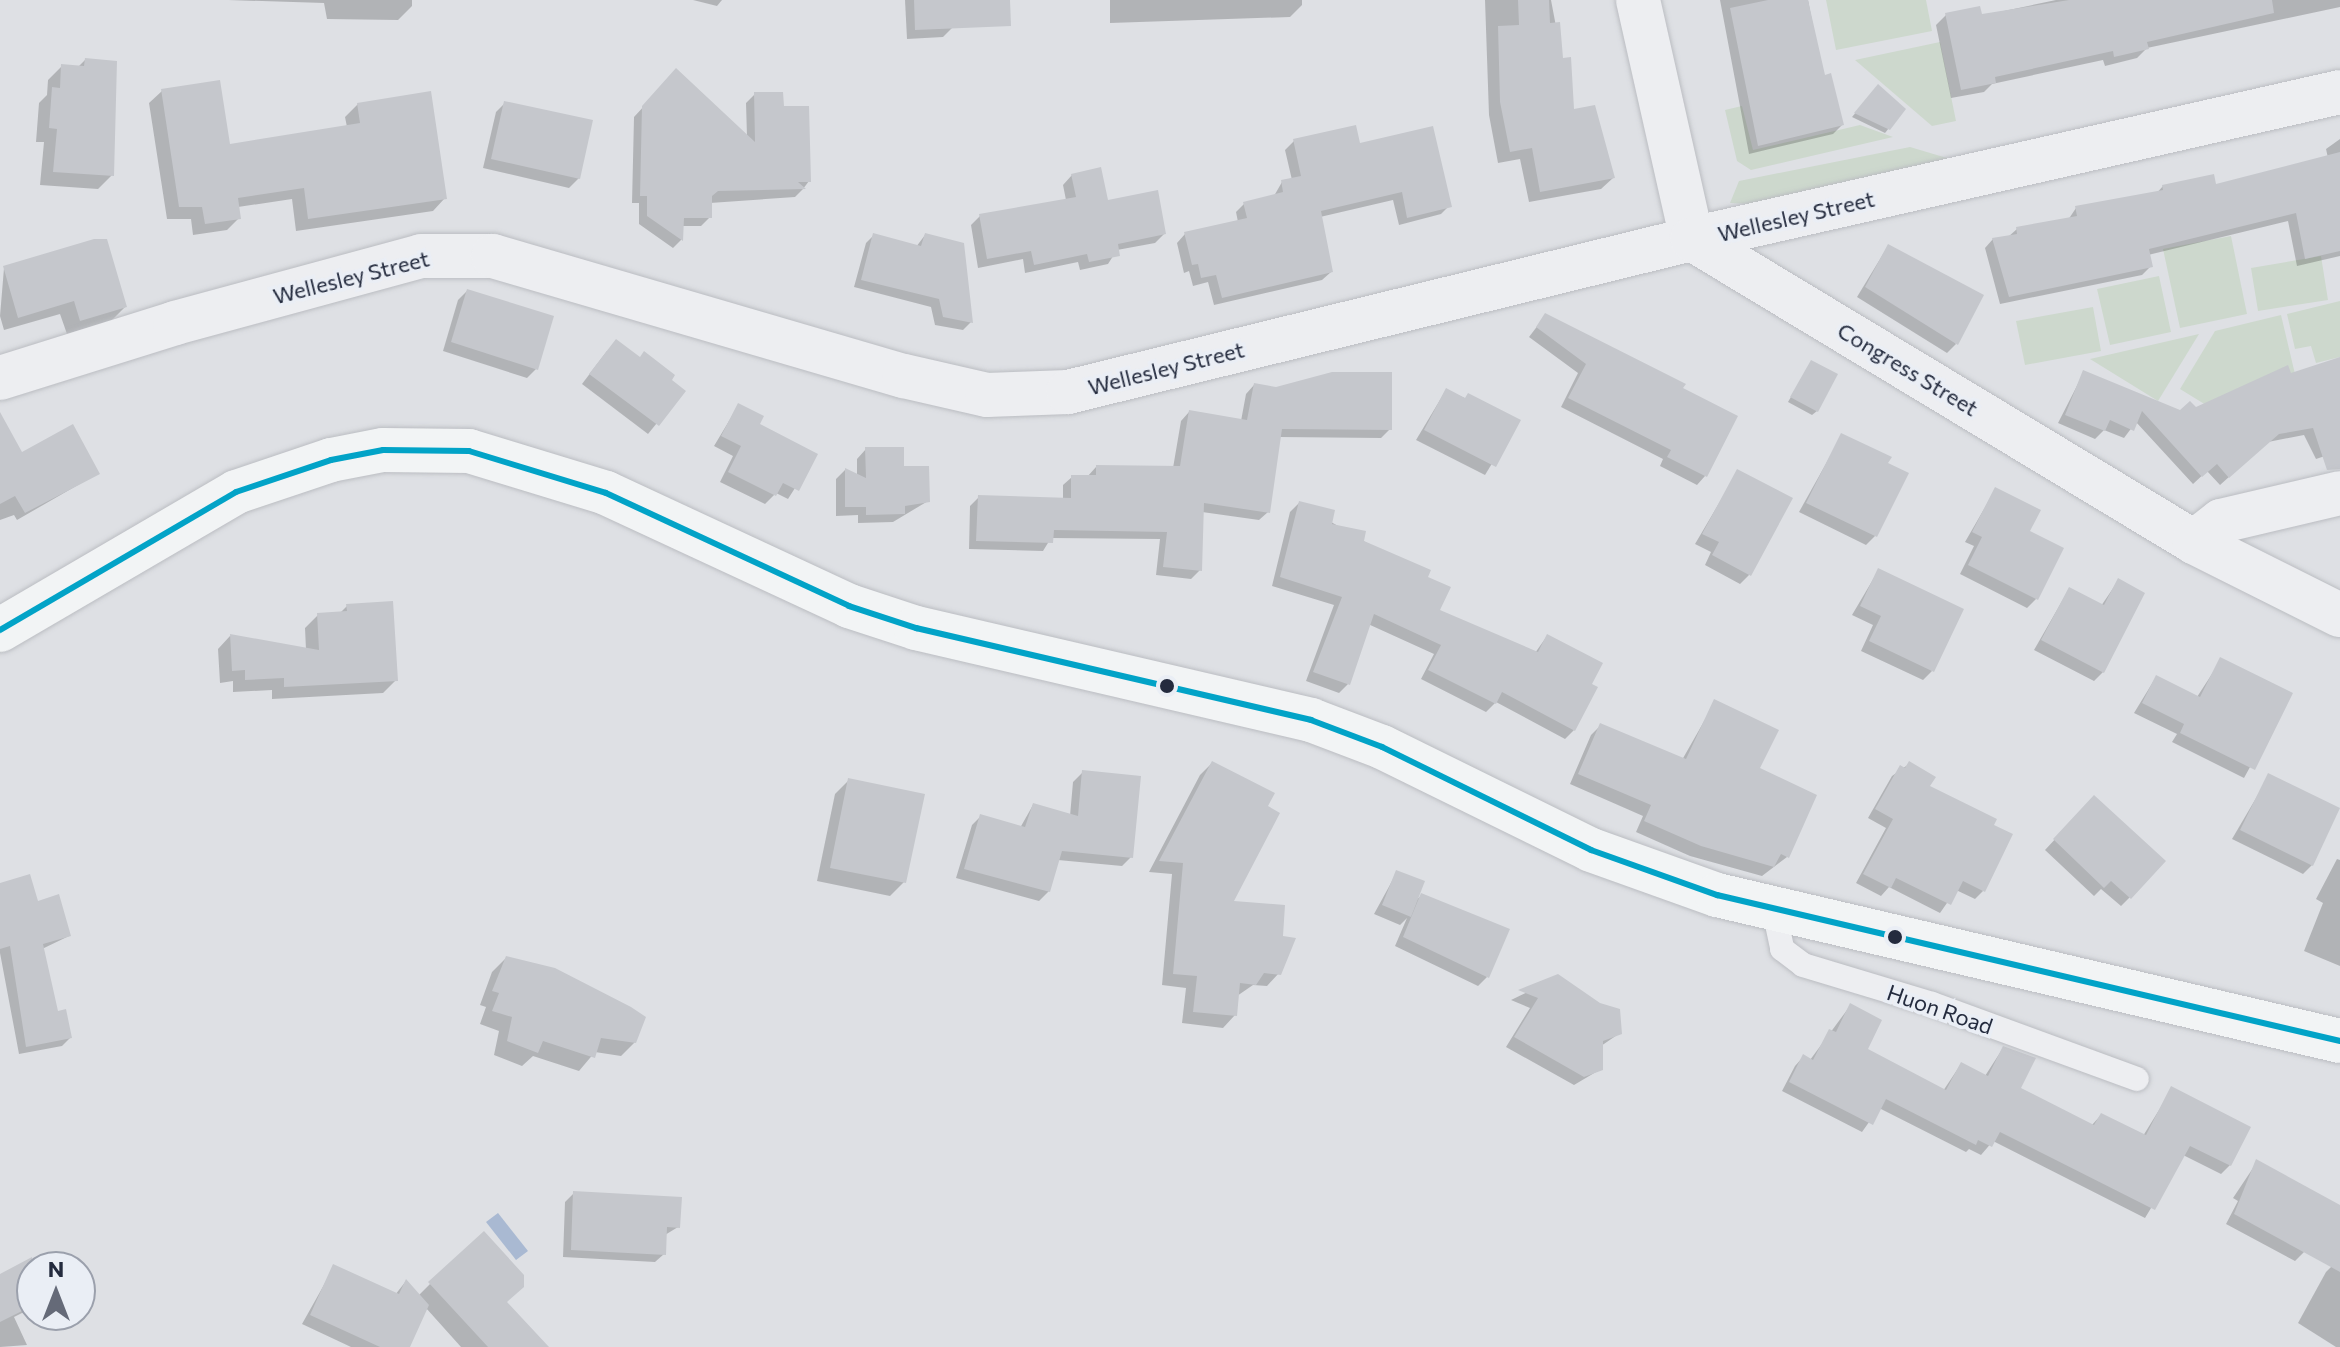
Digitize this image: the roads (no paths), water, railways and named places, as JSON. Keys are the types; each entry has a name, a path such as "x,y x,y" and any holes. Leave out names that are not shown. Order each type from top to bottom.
{"main road":[{"path":"0,630 169,527 283,474 383,450 469,451 606,493 849,606 902,623 1311,720 1382,747 1591,850 1774,910 2340,1041"}],"street":[{"path":"1638,0 1692,239"},
{"name":"Wellesley Street","path":"0,378 175,323 421,256 493,256 904,376 987,395 1068,392 1692,239 2340,92"},
{"name":"Congress Street","path":"1692,239 2194,542 2340,615"},
{"path":"2194,542 2221,521 2340,493"}],"lane":[{"name":"Huon Road","path":"1774,910 1782,949 1803,965 1932,1004 2137,1079"}],"water":[{"path":"498,1213 528,1251 516,1260 486,1222"}]}
